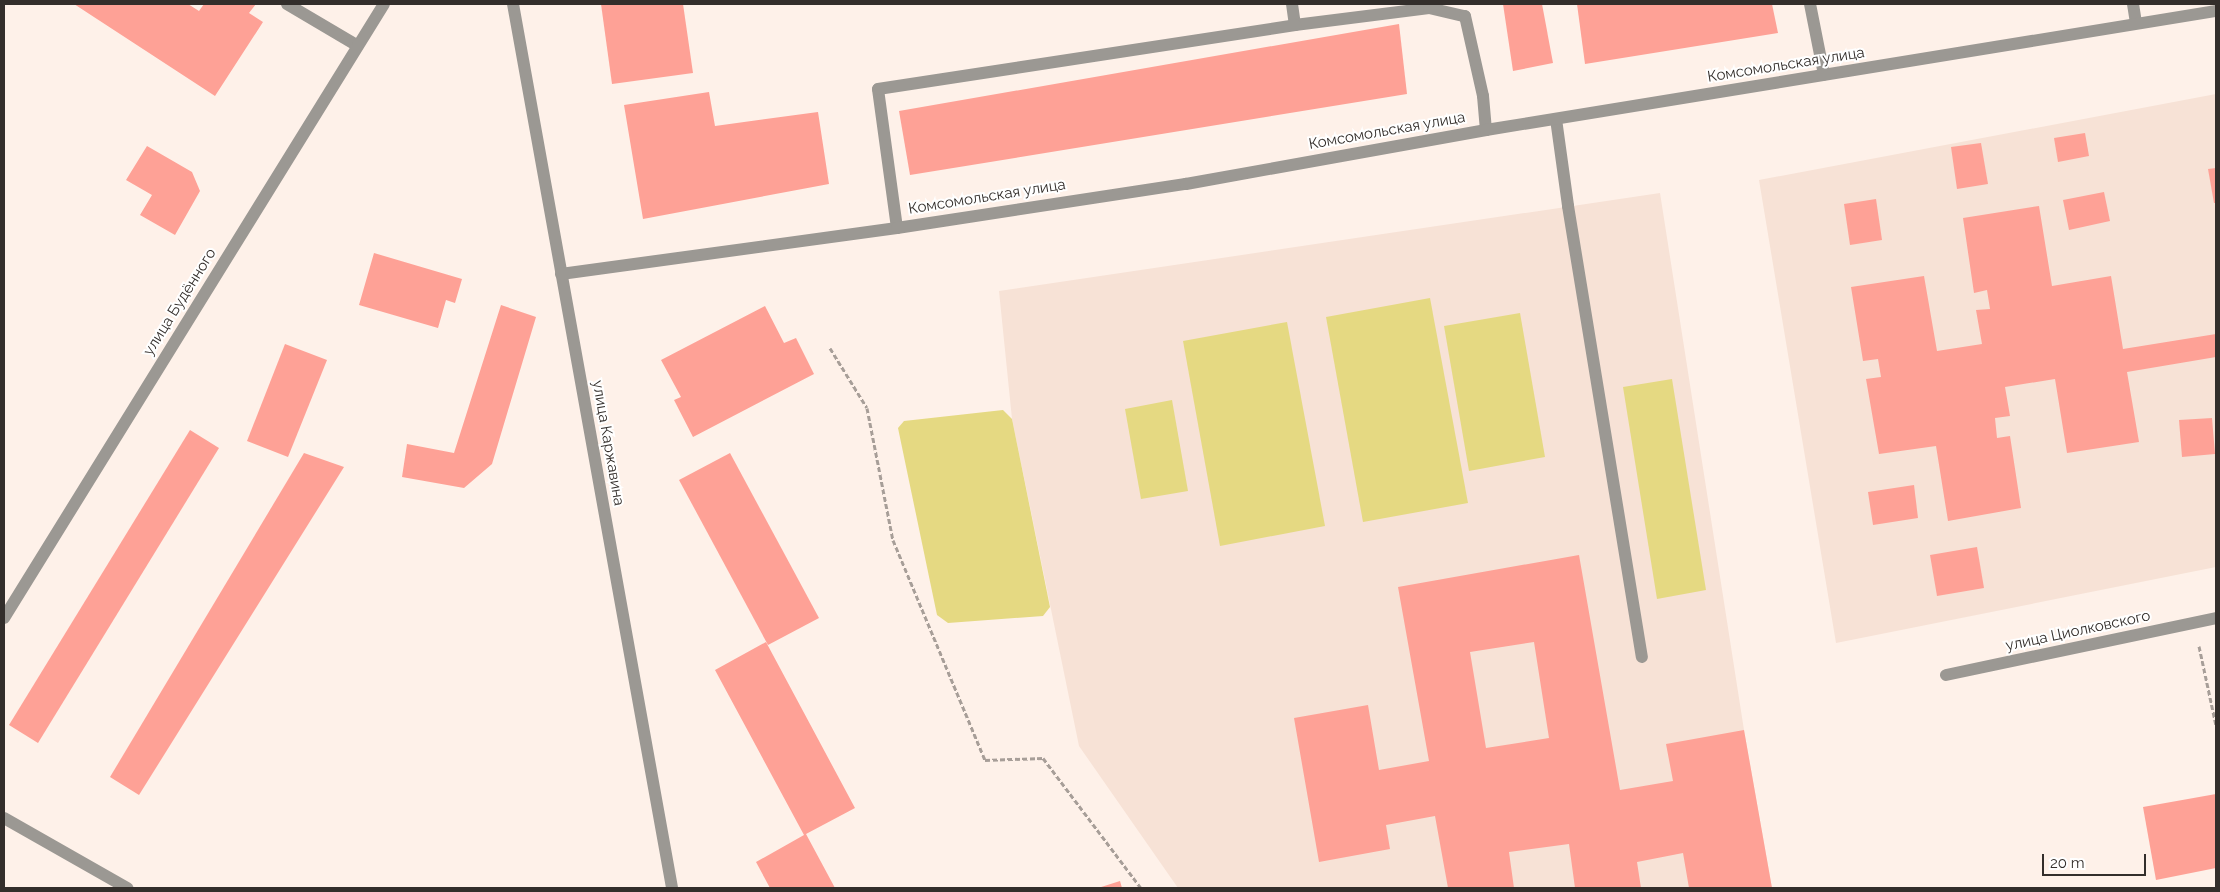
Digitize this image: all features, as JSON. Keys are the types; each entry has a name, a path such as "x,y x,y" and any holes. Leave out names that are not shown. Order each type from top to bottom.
{"street":[{"path":"288,4 358,46"},
{"name":"улица Будённого","path":"4,618 384,4"},
{"name":"улица Каржавина","path":"513,4 672,888"},
{"path":"1292,4 1295,25"},
{"path":"1810,4 1824,75"},
{"path":"2133,4 2136,23"},
{"path":"897,228 878,89 1295,25 1429,8 1464,10 1483,96 1486,130"},
{"name":"Комсомольская улица","path":"561,274 897,228 1186,184 1486,130 2216,10"},
{"path":"1556,119 1568,206 1642,657"},
{"name":"улица Циолковского","path":"1946,675 2216,618"},
{"path":"4,818 127,888"}],"path":[{"path":"830,348 867,408 893,540 985,760 1043,758 1141,888"},
{"path":"2194,623 2216,725"}],"shaded area":[{"path":"2216,94 2216,567 1836,643 1759,180"},
{"path":"1660,193 1744,730 1772,888 1178,888 1079,746 1012,419 999,291"},
{"path":"1430,298 1468,503 1363,522 1326,317"},
{"path":"1520,313 1545,457 1469,471 1444,326"},
{"path":"1287,322 1325,526 1220,546 1183,341"},
{"path":"1672,379 1706,590 1657,599 1623,387"},
{"path":"1172,400 1188,491 1141,499 1125,409"},
{"path":"1003,410 1012,419 1050,607 1043,616 948,623 937,615 898,428 904,421"}],"building":[{"path":"74,4 188,4 199,11 204,4 256,4 249,13 263,22 215,96"},
{"path":"601,4 683,4 693,73 612,84"},
{"path":"1503,4 1542,4 1553,63 1513,71"},
{"path":"1577,4 1772,4 1778,33 1585,64"},
{"path":"1399,24 1407,94 910,175 899,111"},
{"path":"709,92 715,126 818,112 829,184 643,219 624,105"},
{"path":"2085,133 2089,156 2058,162 2054,138"},
{"path":"1981,143 1988,184 1957,189 1951,147"},
{"path":"147,146 192,172 200,191 175,235 140,215 152,195 126,180"},
{"path":"2216,168 2216,203 2214,203 2208,169"},
{"path":"2104,192 2110,221 2069,230 2063,200"},
{"path":"1876,199 1882,240 1850,245 1844,204"},
{"path":"2039,206 2052,286 2111,276 2123,349 2216,334 2216,357 2127,372 2139,442 2067,453 2055,379 2005,387 2010,416 1995,418 1997,438 2010,436 2021,508 1948,521 1936,446 1879,454 1866,379 1881,377 1878,359 1863,361 1851,287 1924,276 1937,351 1982,344 1976,310 1990,309 1987,290 1974,293 1963,218"},
{"path":"374,253 462,279 455,303 446,300 438,328 359,305"},
{"path":"501,305 536,317 492,464 464,488 402,477 407,444 454,453"},
{"path":"765,306 784,343 796,338 814,374 693,437 674,400 681,397 661,360"},
{"path":"285,344 327,360 288,457 247,441"},
{"path":"2212,418 2215,454 2182,457 2179,420"},
{"path":"190,430 219,448 38,743 9,725"},
{"path":"304,453 344,467 139,795 110,777"},
{"path":"730,453 819,618 768,645 679,480"},
{"path":"1914,485 1918,518 1873,525 1868,492"},
{"path":"1977,547 1984,588 1937,596 1930,555"},
{"path":"1579,555 1620,790 1673,781 1666,744 1744,730 1772,888 1689,888 1683,853 1637,862 1641,888 1575,888 1569,844 1509,852 1514,888 1448,888 1435,816 1386,825 1390,849 1319,862 1294,718 1368,705 1379,770 1429,761 1398,587","holes":["1534,642 1549,738 1486,748 1470,652"]},
{"path":"766,642 855,808 806,834 835,888 770,888 756,862 804,835 715,670"},
{"path":"2216,794 2216,868 2156,880 2143,807"},
{"path":"1120,881 1122,888 1098,888"}]}
